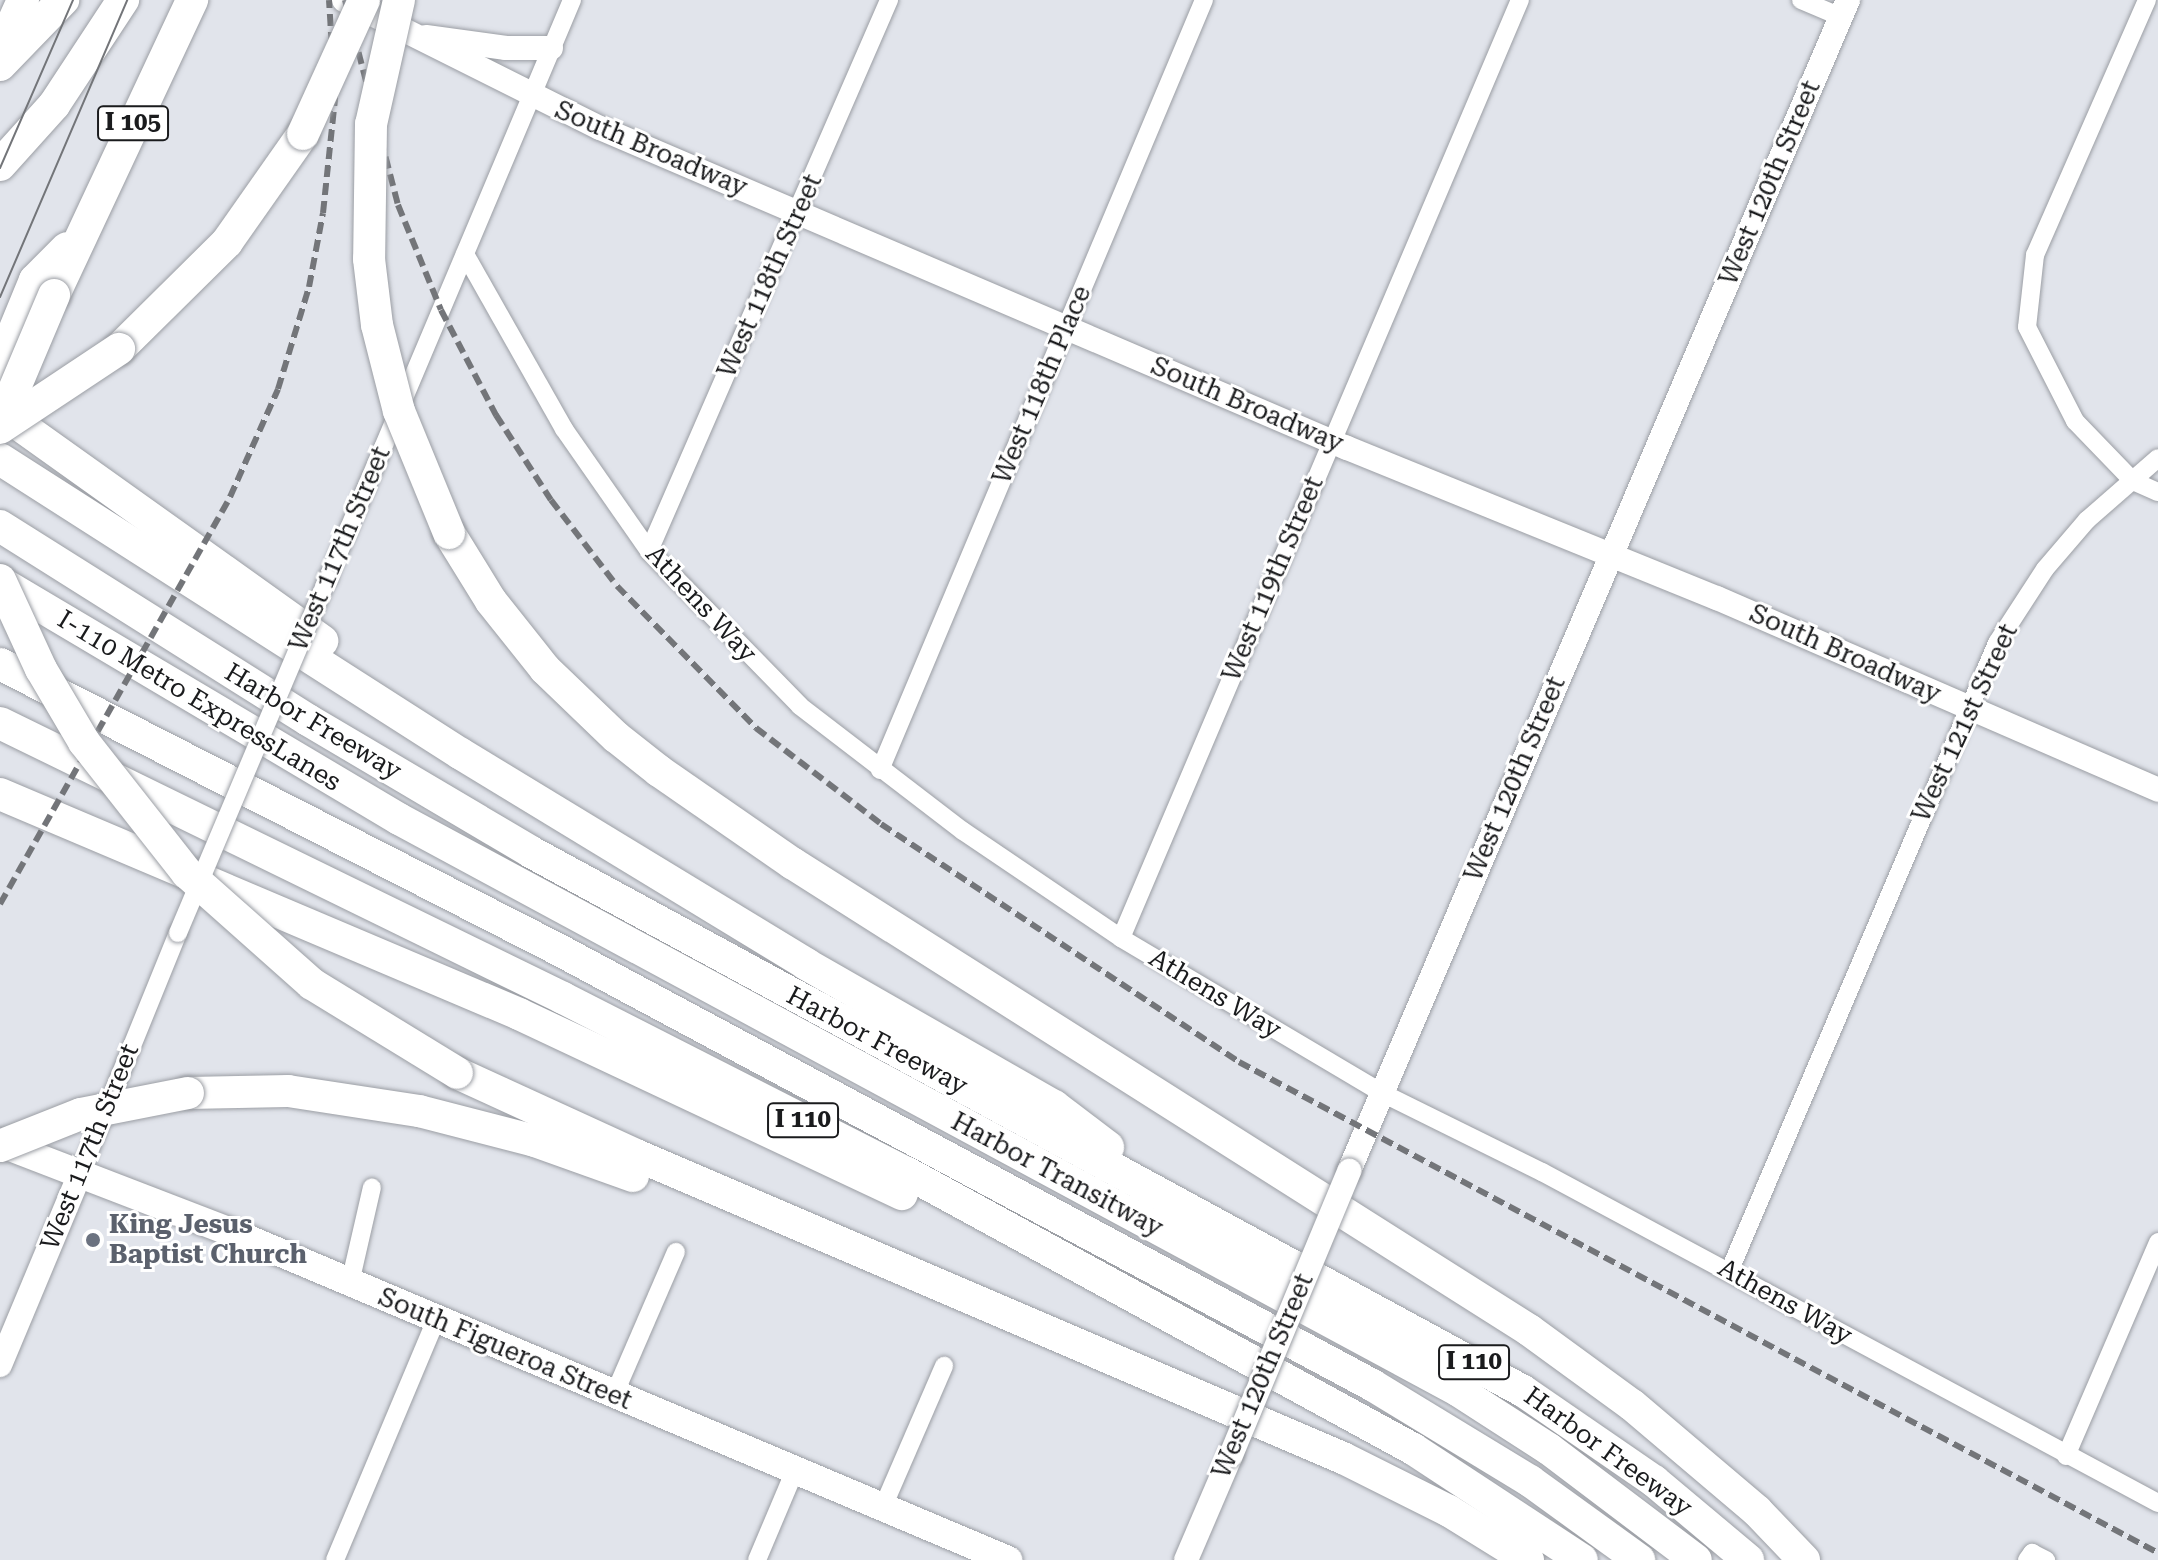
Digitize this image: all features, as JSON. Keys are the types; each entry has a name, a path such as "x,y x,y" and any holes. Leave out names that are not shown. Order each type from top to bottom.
{"highway":[{"path":"0,51 23,0"},
{"path":"0,65 63,0"},
{"path":"0,165 54,105 123,0"},
{"path":"0,426 119,349 227,242 303,134 364,0"},
{"path":"399,0 371,124 367,189 371,280 399,411 449,533 491,601 545,669 659,771 792,863 1529,1330 1654,1423 1757,1511 1804,1560"},
{"name":"I 105","path":"0,426 45,288 83,232 188,7"},
{"path":"0,365 45,288"},
{"path":"0,411 569,817"},
{"path":"0,459 806,964 1054,1106 1176,1200"},
{"name":"Harbor Freeway","path":"0,526 456,809 1523,1391 1654,1481 1748,1560"},
{"path":"0,581 41,669 84,742 187,873 312,984 457,1073 1386,1478 1528,1560"},
{"name":"I-110 Metro ExpressLanes","path":"0,581 399,819"},
{"name":"I-110 Metro ExpressLanes","path":"0,664 409,872"},
{"name":"I 110","path":"0,723 705,1069 1220,1342 1413,1449 1582,1560"},
{"path":"0,794 542,1024 1220,1342"},
{"name":"Harbor Transitway","path":"399,819 1459,1391 1549,1449 1696,1560"},
{"name":"Harbor Transitway","path":"409,872 1372,1385 1519,1474 1639,1560"},
{"path":"0,1144 90,1112 188,1093 322,1094 486,1127 560,1149 1031,1325"}],"main road":[{"name":"South Broadway","path":"344,0 530,97 1331,441 1610,555 2158,790"},
{"name":"West 120th Street","path":"1186,1560 1844,8"},
{"path":"412,35 506,48 551,48"},
{"name":"South Figueroa Street","path":"0,1144 350,1283 1008,1560"},
{"name":"West 117th Street","path":"0,1365 80,1174"}],"street":[{"name":"West 117th Street","path":"80,1174 178,933 572,0"},
{"name":"West 118th Street","path":"649,551 889,0"},
{"name":"West 118th Place","path":"880,770 1204,0"},
{"name":"West 119th Street","path":"1121,938 1520,0"},
{"path":"1801,0 1844,8"},
{"path":"2147,0 2035,255 2027,327 2075,421 2133,481 2158,492"},
{"name":"Athens Way","path":"465,254 564,429 649,551 800,706 880,770 1121,938 1382,1093 1729,1272 2158,1503"},
{"name":"West 121st Street","path":"1729,1272 1997,643 2045,569 2087,520 2158,458"},
{"path":"350,1283 372,1187"},
{"path":"2066,1456 2158,1242"},
{"path":"614,1395 676,1252"},
{"path":"335,1560 436,1320"},
{"path":"883,1507 944,1366"},
{"path":"757,1560 795,1470"}],"tram line":[{"path":"0,168 73,0"},
{"path":"0,297 127,0"}],"railway":[{"path":"0,904 230,497 278,389 309,287 323,213 335,98 329,0"},
{"path":"345,0 398,205 441,310 496,415 551,500 617,586 756,728 881,824 1239,1062 2158,1553"}],"place":[{"name":"King Jesus Baptist Church","path":"93,1240"}]}
